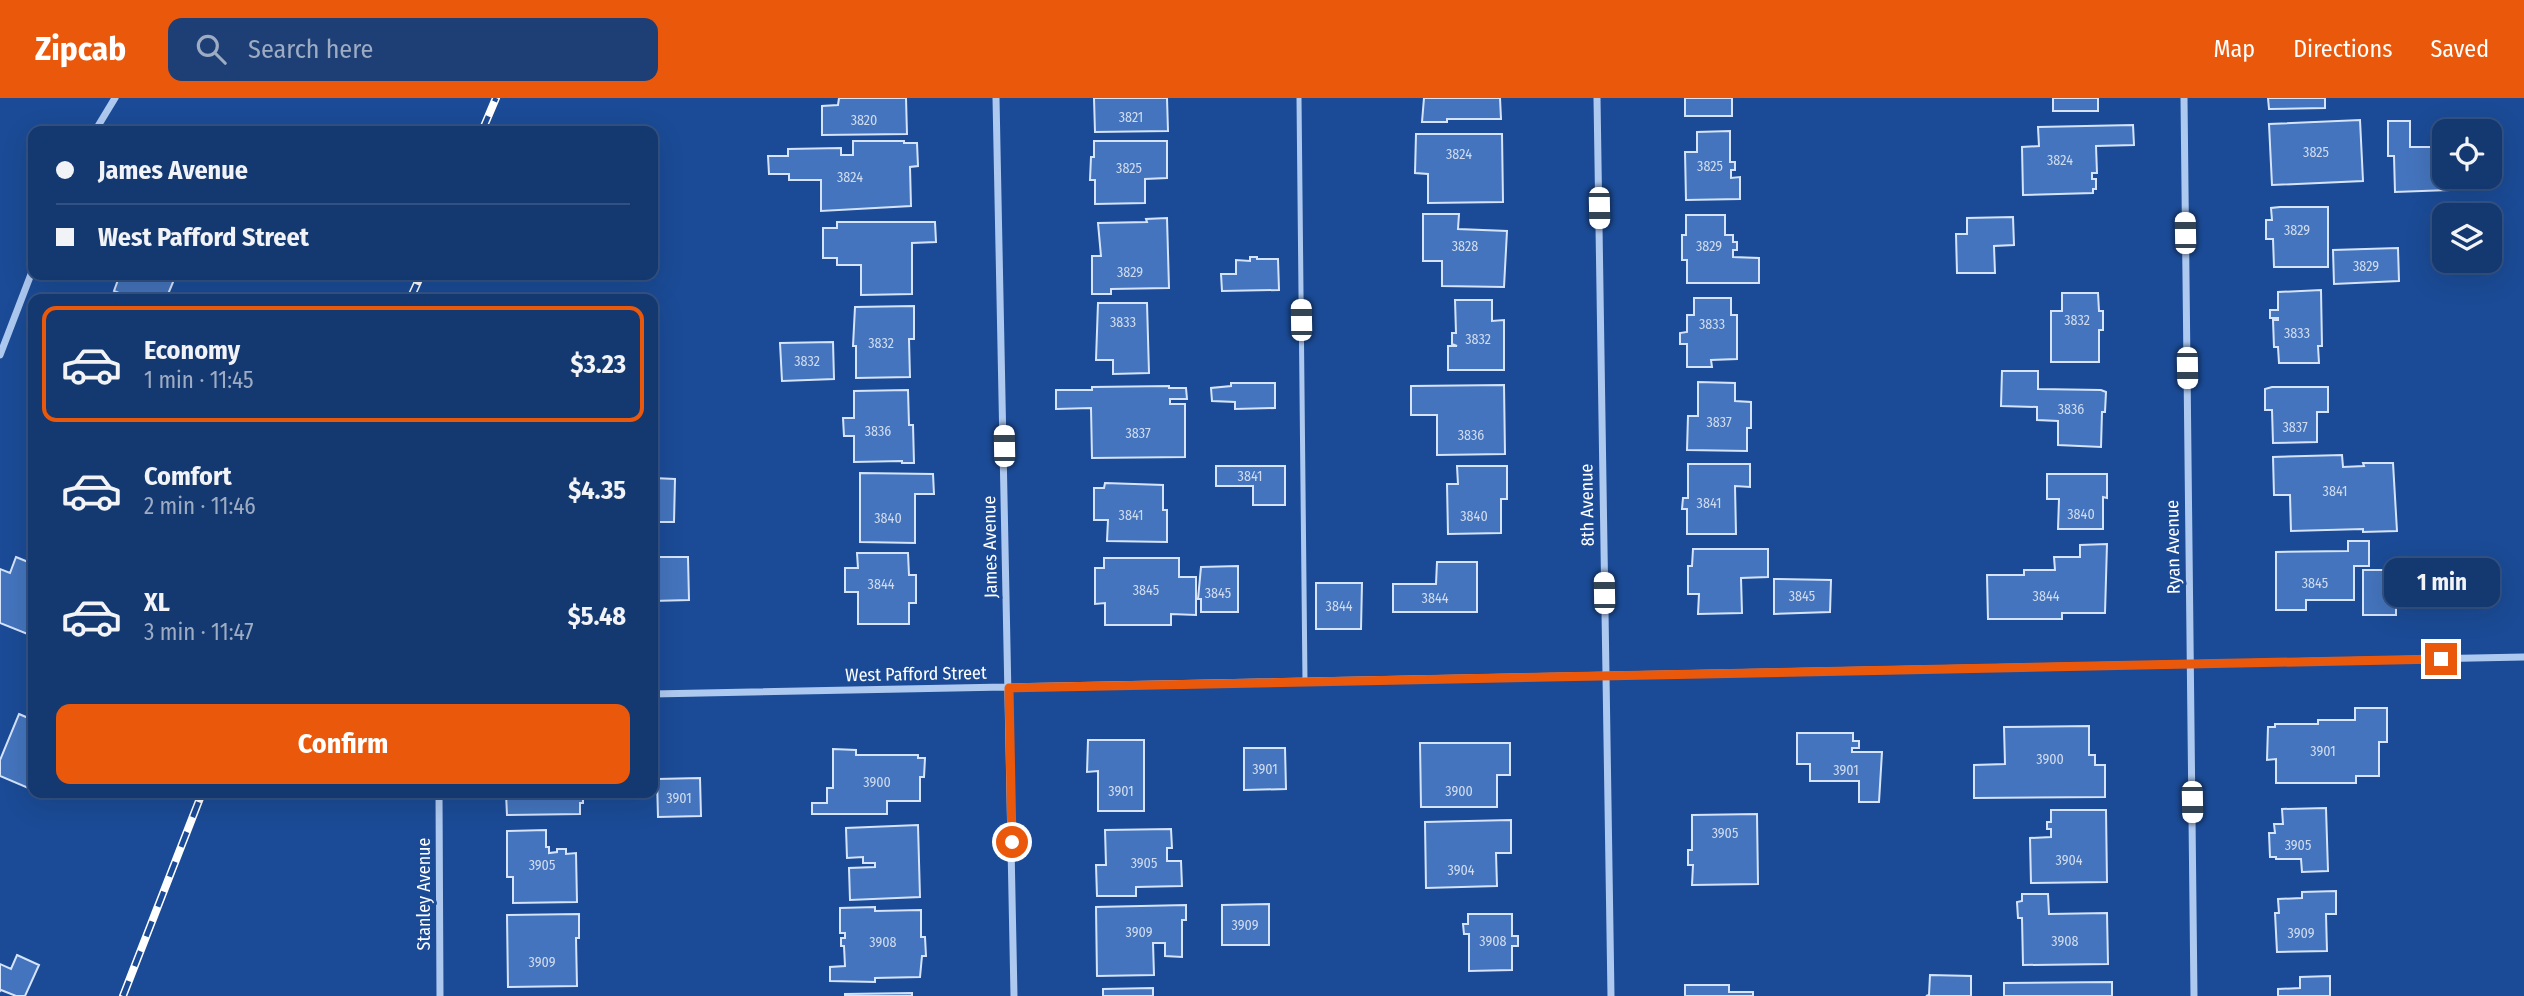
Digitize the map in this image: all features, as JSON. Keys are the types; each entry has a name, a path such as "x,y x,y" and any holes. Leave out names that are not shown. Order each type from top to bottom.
{"street":[{"path":"98,126 115,98"},
{"name":"James Avenue","path":"996,98 1014,996"},
{"name":"8th Avenue","path":"1597,98 1611,996"},
{"name":"Ryan Avenue","path":"2184,98 2194,996"},
{"path":"0,355 29,280"},
{"name":"West Pafford Street","path":"658,694 2524,657"},
{"name":"Stanley Avenue","path":"439,798 440,996"}],"lane":[{"path":"1299,98 1305,682"}],"building":[{"path":"839,98 906,98 907,134 822,135 822,106 838,105"},
{"path":"1094,98 1167,98 1168,131 1095,132"},
{"path":"1424,98 1500,98 1501,119 1422,122"},
{"path":"1685,98 1732,98 1732,116 1685,116"},
{"path":"2053,98 2098,98 2098,111 2053,111"},
{"path":"2268,98 2325,98 2325,108 2269,109"},
{"path":"2360,120 2363,181 2272,185 2269,124"},
{"path":"2388,121 2410,121 2410,147 2431,147 2432,138 2432,189 2449,190 2395,192 2394,156 2388,156"},
{"path":"2133,125 2134,145 2096,146 2097,173 2092,173 2092,179 2096,179 2096,189 2093,189 2093,193 2023,195 2022,147 2039,146 2038,127"},
{"path":"1730,131 1730,162 1735,162 1731,178 1740,177 1740,199 1686,200 1685,152 1697,152 1697,132"},
{"path":"1416,134 1502,134 1503,202 1428,203 1428,174 1415,173"},
{"path":"853,141 917,143 918,166 910,167 911,206 821,211 821,180 789,180 789,174 769,174 768,156 788,156 788,149 841,148 841,155 853,155"},
{"path":"1094,141 1167,141 1167,178 1145,179 1145,203 1095,204 1095,180 1090,180"},
{"path":"2328,207 2328,267 2274,267 2273,239 2266,239 2266,220 2272,220 2271,208"},
{"path":"1423,214 1459,214 1458,229 1507,231 1504,287 1442,286 1442,261 1423,261"},
{"path":"1686,215 1725,215 1725,235 1733,235 1733,242 1737,242 1733,257 1759,258 1759,283 1687,283 1687,260 1682,260 1682,235 1686,235"},
{"path":"2013,217 2014,245 1994,246 1995,273 1957,273 1956,234 1967,234 1967,218"},
{"path":"1167,218 1169,288 1111,289 1111,294 1092,294 1092,256 1101,256 1098,223 1147,222 1146,219"},
{"path":"837,222 935,222 936,242 912,243 912,294 861,295 861,265 837,265 837,258 823,258 823,228 837,228"},
{"path":"2398,248 2399,281 2334,284 2333,250"},
{"path":"1250,257 1278,259 1279,290 1222,291 1221,274 1236,274 1236,260 1250,261"},
{"path":"118,280 174,280 168,294 122,294 114,291"},
{"path":"2321,290 2322,346 2318,346 2319,363 2279,363 2278,347 2274,347 2273,320 2278,318 2270,318 2270,310 2278,310 2278,292"},
{"path":"2062,293 2098,293 2099,311 2103,311 2103,330 2099,330 2099,362 2051,362 2051,311 2062,311"},
{"path":"1694,298 1731,298 1731,315 1737,315 1737,359 1711,360 1712,367 1687,367 1687,344 1680,344 1680,333 1687,332 1687,315 1694,315"},
{"path":"1455,300 1492,300 1492,321 1504,320 1504,370 1448,370 1448,346 1457,346 1452,344 1452,333 1456,333"},
{"path":"1098,303 1147,303 1149,373 1113,374 1113,360 1096,360"},
{"path":"914,306 914,339 909,339 910,377 856,378 856,346 853,346 855,307"},
{"path":"833,342 834,379 782,381 780,343"},
{"path":"2002,371 2038,371 2038,389 2106,392 2105,412 2102,412 2101,447 2058,445 2058,421 2037,420 2037,407 2001,406"},
{"path":"1698,382 1735,383 1735,401 1751,402 1751,428 1747,428 1747,451 1687,450 1688,416 1698,416"},
{"path":"1231,383 1275,383 1275,408 1235,409 1235,402 1212,401 1211,388 1231,386"},
{"path":"1504,385 1505,454 1437,455 1437,415 1411,415 1411,386"},
{"path":"1169,386 1186,388 1187,399 1170,399 1170,404 1185,404 1185,457 1092,458 1091,408 1056,409 1056,390"},
{"path":"2328,387 2328,412 2317,412 2317,442 2273,443 2272,410 2265,410 2265,389"},
{"path":"908,390 909,425 913,425 914,463 854,462 854,436 844,436 843,418 854,418 854,391"},
{"path":"2342,455 2343,467 2364,466 2363,463 2393,463 2397,531 2291,531 2290,495 2274,495 2273,457"},
{"path":"1688,464 1750,464 1750,487 1735,486 1736,534 1687,534 1687,509 1682,509 1683,498 1688,498"},
{"path":"1216,466 1285,466 1285,505 1253,505 1253,486 1216,486"},
{"path":"1457,466 1507,466 1507,499 1501,499 1501,533 1448,534 1447,484 1458,484"},
{"path":"860,473 933,474 934,494 915,494 915,543 860,542"},
{"path":"2047,474 2107,474 2107,498 2103,497 2103,529 2058,529 2059,499 2047,499"},
{"path":"658,478 675,479 674,522 658,522"},
{"path":"1105,483 1163,485 1163,510 1167,510 1167,542 1107,541 1108,520 1094,520 1094,488 1104,488"},
{"path":"2348,541 2369,541 2369,566 2354,566 2354,600 2306,600 2306,610 2276,610 2276,552 2348,551"},
{"path":"2107,544 2105,613 2062,613 2062,619 1988,619 1987,575 2024,575 2024,570 2055,570 2054,557 2080,557 2080,545"},
{"path":"1693,549 1768,549 1768,577 1741,578 1742,613 1698,614 1699,594 1688,594 1688,566 1692,566"},
{"path":"857,553 908,553 909,575 916,575 916,603 909,603 909,624 858,624 858,592 845,592 845,568 858,568"},
{"path":"16,557 28,562 28,634 0,623 0,569 10,573"},
{"path":"658,557 688,557 689,600 658,601"},
{"path":"1104,558 1179,558 1179,577 1196,577 1196,615 1171,614 1171,625 1105,625 1105,603 1095,604 1095,568 1104,568"},
{"path":"1437,562 1477,562 1477,612 1393,612 1393,584 1436,584"},
{"path":"1238,566 1238,612 1201,612 1201,599 1198,599 1201,567"},
{"path":"2363,570 2396,570 2396,581 2413,581 2412,596 2396,597 2396,615 2363,615"},
{"path":"1774,579 1831,580 1830,612 1774,614"},
{"path":"1316,583 1362,583 1361,629 1316,629"},
{"path":"2355,708 2387,708 2387,742 2379,742 2379,776 2356,776 2356,783 2276,783 2276,759 2267,760 2268,727 2275,727 2275,724 2318,724 2318,720 2355,720"},
{"path":"19,714 28,718 28,788 0,776 0,760"},
{"path":"2089,726 2089,755 2095,755 2095,765 2105,765 2105,797 1974,798 1974,765 2005,764 2004,727"},
{"path":"1797,733 1853,733 1853,741 1859,741 1859,748 1852,748 1852,752 1882,752 1879,802 1859,802 1859,781 1810,781 1810,764 1797,764"},
{"path":"1088,740 1144,740 1144,811 1098,811 1098,771 1087,772"},
{"path":"1420,743 1510,743 1510,775 1497,775 1497,807 1421,807"},
{"path":"1244,748 1285,748 1286,789 1244,790"},
{"path":"833,749 856,750 856,755 918,755 918,758 925,758 924,777 920,777 920,801 887,801 887,814 812,814 812,803 827,803 827,788 833,788"},
{"path":"700,778 701,816 658,817 658,779"},
{"path":"506,798 583,798 580,814 507,815"},
{"path":"2326,808 2328,871 2302,872 2301,859 2270,857 2269,833 2275,833 2274,824 2283,824 2282,809"},
{"path":"2051,810 2106,810 2107,882 2031,883 2030,838 2051,837 2047,822 2051,822"},
{"path":"1757,814 1758,884 1692,885 1693,865 1688,865 1688,850 1692,850 1692,815"},
{"path":"1511,820 1511,853 1496,853 1497,886 1426,888 1425,822"},
{"path":"918,825 920,897 850,900 849,868 875,867 875,863 863,863 863,857 847,858 846,828"},
{"path":"1171,829 1172,848 1167,848 1167,861 1181,861 1182,886 1136,887 1136,896 1097,896 1096,865 1106,865 1105,830"},
{"path":"546,830 546,847 549,847 549,853 566,849 566,854 576,853 577,902 513,903 513,877 507,877 507,831"},
{"path":"2336,891 2336,914 2326,914 2327,951 2277,952 2275,913 2279,913 2278,899 2302,898 2302,892"},
{"path":"2022,894 2048,894 2049,914 2107,913 2108,964 2023,965 2022,918 2018,918 2017,902 2022,901"},
{"path":"1269,904 1269,945 1222,945 1222,905"},
{"path":"1186,905 1186,920 1182,920 1182,957 1165,956 1165,943 1153,943 1154,975 1097,976 1096,907"},
{"path":"875,907 875,911 921,910 921,937 925,937 926,956 922,956 920,977 875,978 875,982 830,981 830,967 845,966 841,938 845,938 845,933 840,933 840,908"},
{"path":"579,914 579,938 576,938 577,986 508,987 507,915"},
{"path":"1468,914 1512,914 1512,936 1518,936 1518,946 1512,946 1512,970 1469,971 1469,934 1464,934 1463,924 1468,924"},
{"path":"17,955 39,965 25,996 0,991 0,964 11,969"},
{"path":"1930,975 1971,976 1971,996 1926,996 1929,995"},
{"path":"2330,976 2330,996 2278,996 2278,989 2300,988 2300,977"},
{"path":"2112,982 2112,996 2004,996 2004,983"},
{"path":"1685,985 1729,985 1729,992 1753,992 1753,996 1685,996"},
{"path":"1153,988 1153,996 1103,996 1103,989"},
{"path":"912,993 912,996 845,996 845,994"}],"railway":[{"path":"484,126 496,98"},
{"path":"412,294 419,280"},
{"path":"123,996 200,798"}],"route":[{"path":"1012,842 1009,688 2441,659"}]}
